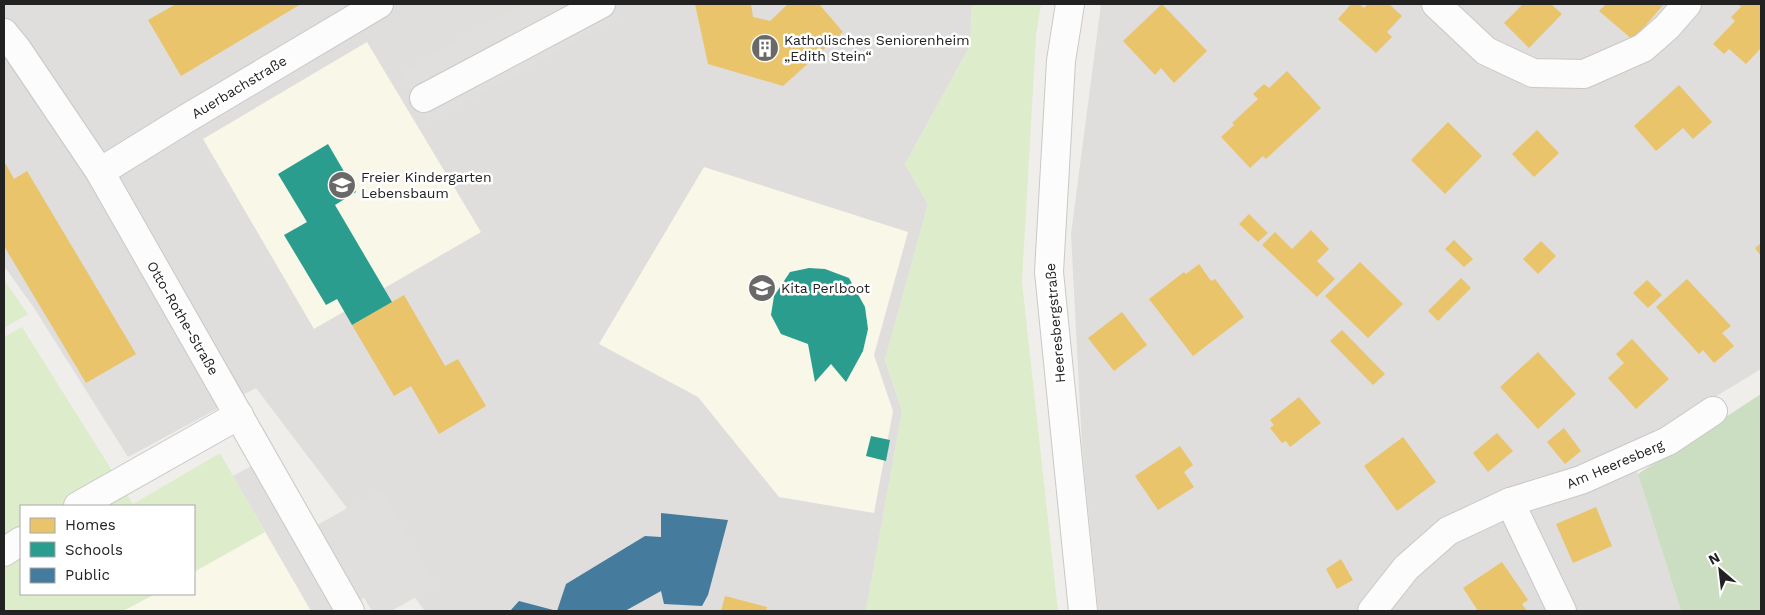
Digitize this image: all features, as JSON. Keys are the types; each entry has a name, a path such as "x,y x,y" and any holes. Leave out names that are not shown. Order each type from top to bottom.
{"street":[{"name":"Auerbachstraße","path":"100,172 379,4"},
{"path":"424,98 601,4"},
{"name":"Heeresbergstraße","path":"1070,4 1061,61 1048,272 1083,611"},
{"path":"1436,4 1486,51 1533,73 1584,74 1643,48 1667,28 1687,4"},
{"name":"Otto-Rothe-Straße","path":"4,33 17,49 100,172 350,611"},
{"name":"Am Heeresberg","path":"1372,611 1406,568 1448,531 1510,502 1581,480 1660,445 1712,411"},
{"path":"80,505 239,414"},
{"path":"1510,502 1562,611"},
{"path":"4,552 20,542"}],"shaded area":[{"path":"4,4 972,4 970,46 905,164 928,204 885,360 902,411 866,611 425,611 256,388 128,457 34,308 4,266"},
{"path":"520,4 621,4 619,18 428,123 401,73"},
{"path":"1101,4 1761,4 1761,369 1628,450 1638,474 1681,611 1098,611 1082,446 1071,234"},
{"name":"Freier Kindergarten Lebensbaum","path":"367,42 481,232 314,329 203,139"},
{"name":"Kita Perlboot","path":"704,167 908,232 874,355 893,411 874,513 779,497 698,397 599,344"},
{"path":"264,459 305,532 381,489 436,586 391,611 372,611 364,598 340,611 311,611 233,476"},
{"path":"265,532 311,611 123,611 153,595 195,595 195,571"}],"green space":[{"path":"972,4 1041,4 1036,36 1022,282 1058,611 866,611 902,411 885,360 928,204 905,164 970,46"},
{"path":"4,280 28,314 4,328"},
{"path":"22,327 133,504 220,453 265,532 195,571 195,505 20,505 20,595 153,595 123,611 4,611 4,337"},
{"path":"1761,394 1761,611 1681,611 1638,474"}],"building: Homes":[{"path":"176,4 301,4 181,76 148,20"},
{"name":"Katholisches Seniorenheim „Edith Stein“","path":"695,4 751,4 753,17 770,21 788,4 819,4 843,32 783,86 708,64"},
{"path":"1162,4 1207,51 1174,83 1161,68 1155,75 1123,41"},
{"path":"1351,4 1359,4 1364,8 1368,4 1389,4 1402,16 1387,32 1392,37 1376,53 1338,19"},
{"path":"1523,4 1551,4 1562,14 1529,48 1504,23"},
{"path":"1606,4 1664,4 1633,40 1599,11"},
{"path":"1738,4 1761,4 1761,48 1746,64 1729,49 1724,54 1713,44 1735,21 1731,17 1741,7"},
{"path":"1287,71 1321,108 1266,159 1263,156 1250,168 1221,137 1234,125 1232,123 1258,99 1253,94 1264,84 1269,88"},
{"path":"1679,85 1712,122 1693,139 1683,128 1656,151 1634,126"},
{"path":"1448,122 1482,156 1445,194 1411,160"},
{"path":"1537,130 1559,153 1534,177 1512,154"},
{"path":"4,161 14,179 27,171 136,354 86,383 4,246"},
{"path":"1249,214 1268,233 1258,242 1239,224"},
{"path":"1311,230 1329,249 1317,261 1335,279 1317,297 1262,245 1275,232 1292,249"},
{"path":"1454,240 1473,259 1464,267 1445,249"},
{"path":"1541,241 1556,256 1538,274 1523,259"},
{"path":"1761,243 1761,256 1755,248"},
{"path":"1360,262 1403,304 1368,338 1325,296"},
{"path":"1199,264 1211,281 1215,279 1244,317 1193,356 1149,299 1184,272 1186,274"},
{"path":"1461,278 1471,288 1438,321 1428,311"},
{"path":"1687,279 1731,326 1722,333 1734,346 1714,363 1703,350 1699,354 1656,307"},
{"path":"1647,280 1662,295 1648,308 1633,293"},
{"path":"404,295 445,366 458,359 486,406 439,434 411,386 394,396 352,325"},
{"path":"1122,312 1147,345 1114,371 1088,338"},
{"path":"1342,330 1385,374 1373,385 1330,341"},
{"path":"1632,339 1669,379 1636,409 1608,378 1624,363 1616,354"},
{"path":"1538,352 1576,394 1538,429 1500,387"},
{"path":"1299,397 1321,423 1290,447 1286,441 1282,443 1270,428 1274,425 1270,420"},
{"path":"1564,428 1581,451 1565,464 1547,442"},
{"path":"1497,433 1513,451 1488,472 1473,453"},
{"path":"1403,437 1436,482 1397,511 1364,466"},
{"path":"1180,446 1193,465 1184,472 1194,487 1158,510 1135,476"},
{"path":"1596,507 1612,546 1573,563 1556,524"},
{"path":"1341,559 1353,580 1337,589 1326,569"},
{"path":"1502,562 1528,600 1522,604 1527,611 1478,611 1463,588"},
{"path":"725,596 767,607 766,611 721,611"}],"building: Schools":[{"path":"328,144 356,192 335,205 392,302 352,325 337,299 326,305 284,235 307,222 278,174"},
{"path":"809,268 825,269 849,278 865,307 868,329 863,351 846,382 831,364 815,382 808,344 781,334 771,315 774,296 790,272"},
{"path":"871,436 890,440 886,461 866,456"}],"building: Public":[{"path":"661,513 728,520 708,595 702,606 664,604 661,591 625,611 557,611 566,584 645,536 661,537"},
{"path":"519,601 557,611 510,611"}],"place":[{"name":"Katholisches Seniorenheim „Edith Stein“","path":"765,48"},
{"name":"Freier Kindergarten Lebensbaum","path":"342,185"},
{"name":"Kita Perlboot","path":"762,288"}]}
